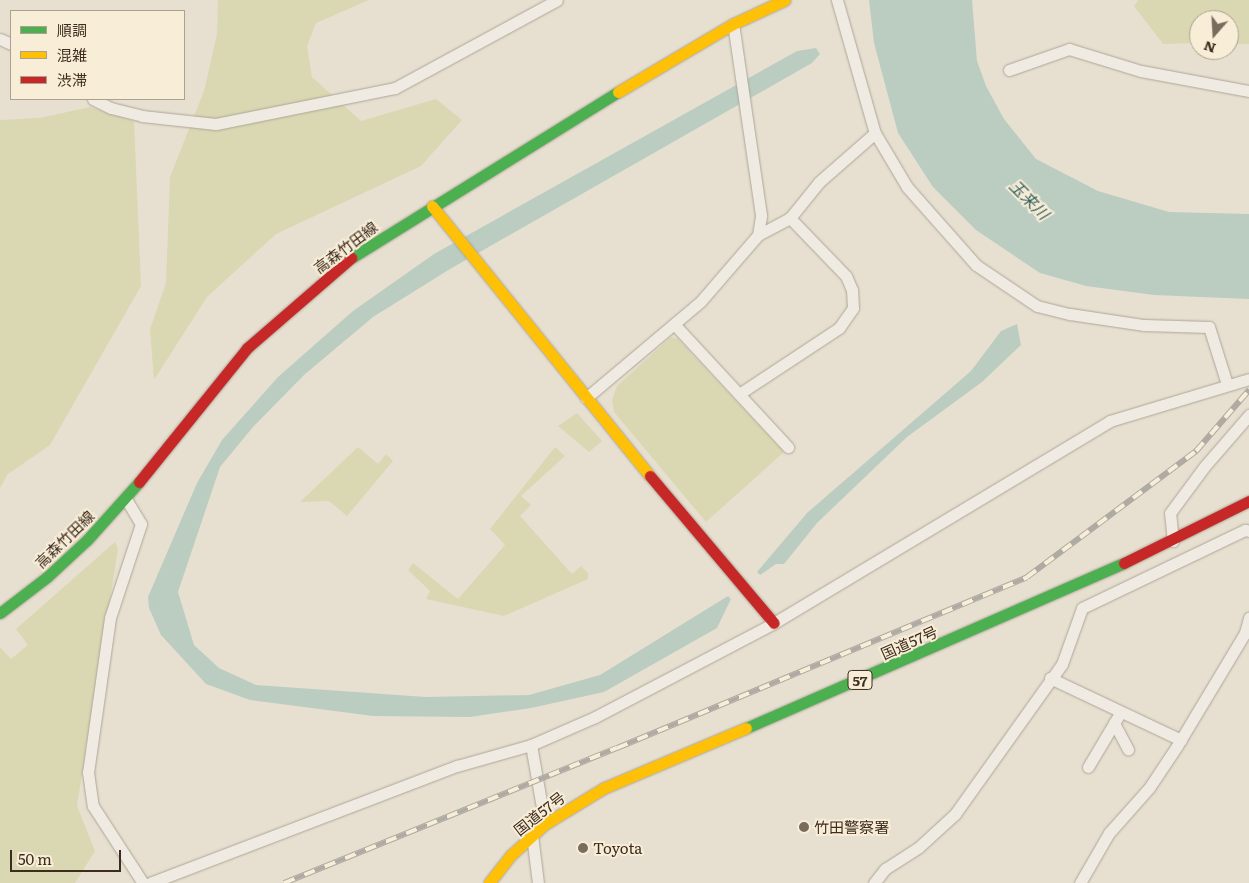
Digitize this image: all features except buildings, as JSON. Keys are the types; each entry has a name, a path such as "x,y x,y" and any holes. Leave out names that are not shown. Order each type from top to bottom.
{"main road":[{"name":"高森竹田線","path":"0,613 47,577 126,499 247,348 349,259 432,206 733,24 784,0"},
{"path":"432,206 586,398 774,623"},
{"name":"国道57号","path":"489,883 511,854 545,824 604,788 833,692 1173,540 1249,501"}],"street":[{"path":"95,100 111,108 142,116 216,124 395,88 557,0"},
{"path":"838,0 875,133 907,187 942,230 976,265 1037,306 1070,314 1144,325 1209,327 1227,384"},
{"path":"586,398 701,300 758,235 761,215 733,24"},
{"path":"1009,70 1069,49 1140,71 1249,91"},
{"path":"758,235 769,232 790,218 819,182 875,133"},
{"path":"739,394 838,328 853,308 852,290 846,276 790,218"},
{"path":"674,324 788,447"},
{"path":"150,883 457,766 531,745 595,717 774,623 1110,421 1177,403 1227,384 1249,379"},
{"path":"1173,540 1170,513 1204,467 1249,415"},
{"path":"126,499 141,524 110,618 88,772 93,806 143,883"},
{"path":"874,883 885,869 919,847 955,814 1050,678 1062,664 1082,608 1245,530 1249,531"},
{"path":"1080,883 1108,833 1149,788 1181,740 1245,633 1249,618"},
{"path":"1050,678 1117,718 1181,740"},
{"path":"1117,718 1128,749"},
{"path":"1088,767 1117,718"},
{"path":"531,745 545,824"},
{"path":"532,835 538,883"}],"green space":[{"path":"218,0 369,0 316,23 307,46 312,77 361,121 436,99 462,120 421,166 276,234 207,297 154,380 150,329 166,283 170,177 204,91 217,34"},
{"path":"1138,0 1249,0 1249,44 1239,44 1239,10 1189,10 1189,43 1163,44 1134,6"},
{"path":"90,107 134,121 141,286 50,445 8,474 0,488 0,120 40,118"},
{"path":"671,337 678,339 784,452 706,522 614,412 612,400 617,386"},
{"path":"577,413 602,441 589,452 558,426"},
{"path":"358,447 378,464 386,454 393,461 347,516 329,501 300,502"},
{"path":"555,447 565,456 521,496 531,505 520,516 572,574 581,566 588,573 588,579 504,616 426,599 430,591 408,570 413,563 458,599 505,545 490,529"},
{"path":"115,542 118,549 77,806 95,851 75,883 0,883 0,647 11,659 28,645 16,629"}],"water":[{"name":"玉来川","path":"869,0 972,0 977,61 986,86 1004,119 1036,159 1098,191 1169,212 1249,214 1249,299 1154,295 1086,286 1040,273 976,230 933,187 898,133 874,43"},
{"path":"816,48 820,54 812,63 450,269 373,317 304,375 253,427 220,467 178,592 194,645 219,668 256,685 426,697 529,695 600,675 728,596 731,599 717,628 604,692 531,708 470,717 373,716 250,700 206,684 161,635 149,608 148,597 197,483 222,440 278,377 353,311 434,254 797,51"},
{"path":"1017,324 1021,345 982,382 907,437 817,523 784,564 776,564 760,575 757,572 807,513 971,371 1001,331"}],"railway":[{"path":"284,883 617,748 1027,577 1196,451 1249,390"}],"traffic: fast":[{"path":"351,258 618,92"},
{"path":"0,613 47,577 87,540 139,482"},
{"path":"746,728 1124,563"}],"traffic: slow":[{"path":"618,92 733,24 785,0"},
{"path":"432,206 650,476"},
{"path":"489,883 511,855 545,824 604,788 746,728"}],"traffic: jam":[{"path":"139,482 247,348 351,258"},
{"path":"650,476 774,623"},
{"path":"1124,563 1249,501"}],"place":[{"name":"竹田警察署","path":"804,827"},
{"name":"Toyota","path":"583,848"}]}
